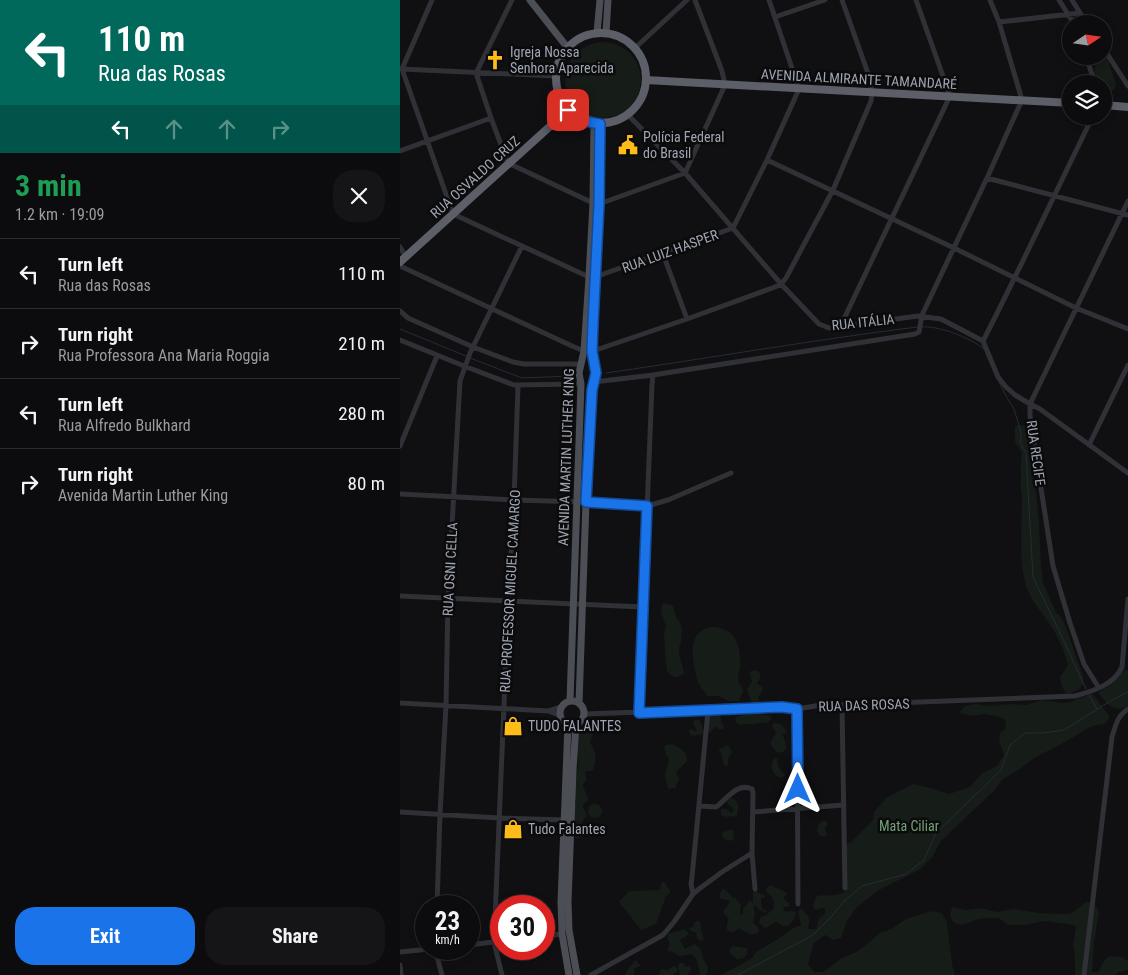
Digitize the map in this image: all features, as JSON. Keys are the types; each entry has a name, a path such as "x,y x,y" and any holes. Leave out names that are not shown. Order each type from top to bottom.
{"highway":[{"path":"597,33 617,36 635,48 643,63 646,80 644,94 637,106 628,115 610,123 597,124 584,121 568,110 558,94 555,76 561,56 567,47 586,35 597,33"},
{"name":"AVENIDA ALMIRANTE TAMANDARÉ","path":"646,80 1062,102"},
{"path":"1112,105 1128,107"},
{"name":"RUA OSVALDO CRUZ","path":"402,262 568,110"}],"main road":[{"path":"530,0 567,47"},
{"path":"597,33 600,0"},
{"path":"606,33 608,0"},
{"name":"AVENIDA MARTIN LUTHER KING","path":"570,701 580,439 581,384 579,373 589,324 596,203 597,124"},
{"name":"AVENIDA MARTIN LUTHER KING","path":"579,703 589,439 592,390 596,373 589,324"},
{"path":"581,364 588,363 594,365"},
{"path":"581,384 594,382"},
{"path":"580,439 589,439"},
{"path":"570,701 579,703 584,710 583,718 576,724 568,724 561,716 563,706 570,701"},
{"path":"568,724 564,820 565,902 577,975"},
{"path":"570,975 562,934 576,724"}],"street":[{"path":"432,0 401,69 453,214 592,277"},
{"path":"512,0 476,72 508,163 596,203 685,173 725,85 722,71 695,0"},
{"path":"635,48 687,0"},
{"path":"769,0 799,88"},
{"path":"775,17 825,0"},
{"path":"592,351 775,287 786,278 833,190 871,101 870,79 842,0"},
{"path":"841,325 950,96 916,0"},
{"path":"594,382 653,376 919,332 922,315 1022,100 999,22 990,0"},
{"path":"1059,0 1068,14"},
{"path":"999,22 1080,13 1072,0"},
{"path":"1112,61 1128,86"},
{"path":"401,69 555,76"},
{"name":"RUA LUIZ HASPER","path":"592,277 663,254 733,228 767,160 799,88"},
{"name":"RUA ITÁLIA","path":"628,115 685,173 781,284 819,324 829,328 922,315 942,319 983,341"},
{"path":"400,151 491,118"},
{"path":"1089,125 1016,278 983,341 998,377 1006,387 1015,395 1040,409 1128,474"},
{"path":"767,160 1076,308 1128,329"},
{"path":"987,178 1125,214"},
{"name":"RUA RECIFE","path":"1099,688 1084,664 1053,566 1030,416 1030,404 1076,308 1125,214 1128,201"},
{"name":"RUA OSNI CELLA","path":"437,895 446,705 448,598 460,381 471,350 522,246"},
{"path":"400,247 402,262 491,308 584,350"},
{"path":"663,254 686,319"},
{"path":"400,311 408,318 471,350 524,364 581,364"},
{"path":"400,340 518,386 581,384"},
{"path":"400,443 437,356"},
{"path":"1089,445 1128,365"},
{"path":"639,713 653,376"},
{"name":"RUA PROFESSOR MIGUEL CAMARGO","path":"496,895 518,386"},
{"path":"400,494 647,506 668,500 731,473"},
{"path":"400,596 643,606"},
{"name":"RUA DAS ROSAS","path":"584,714 782,707 797,709 821,705 1069,697 1099,688 1120,673 1128,599"},
{"path":"400,703 548,710 563,706"},
{"path":"842,705 845,888"},
{"path":"797,709 798,904"},
{"path":"1084,975 1112,737 1117,719 1128,709"},
{"path":"548,710 561,716"},
{"path":"694,894 691,884 708,711"},
{"path":"699,806 716,807 735,790 746,787 752,789 752,853 755,889"},
{"path":"753,812 844,805"},
{"path":"400,812 564,820"},
{"path":"590,975 663,934 699,889 752,853"},
{"path":"555,935 562,934"},
{"path":"400,952 415,950"},
{"path":"438,960 442,975"},
{"name":"RUA PROFESSOR MIGUEL CAMARGO","path":"498,960 502,975"},
{"path":"400,966 401,975"}],"green space":[{"path":"603,42 618,45 630,53 638,65 641,80 638,95 630,107 618,115 603,118 588,115 576,107 568,95 565,80 568,65 576,53 588,45"},
{"path":"1110,65 1116,84 1115,89 1112,90 1112,75 1095,75 1095,66"},
{"path":"1017,425 1034,431 1037,437 1032,448 1032,455 1043,582 1057,614 1059,614 1067,630 1084,683 1079,689 1070,694 1066,693 1062,687 1060,677 1068,665 1063,649 1052,628 1031,597 1024,578 1021,543 1022,453 1015,442 1015,427"},
{"path":"665,603 673,606 682,630 679,655 684,674 678,677 674,677 667,671 664,633 666,626 661,613 662,605"},
{"path":"711,627 727,630 736,640 740,653 738,680 743,691 739,701 729,701 719,696 707,696 698,682 693,656 693,644 699,633"},
{"path":"1125,669 1128,671 1128,706 1118,709 1107,704 1098,693 1113,682"},
{"path":"754,670 760,673 757,683 763,690 758,697 761,705 755,707 747,690 752,681 749,672"},
{"name":"Mata Ciliar","path":"1092,693 1110,717 1105,724 1088,728 1036,757 1002,780 995,790 941,841 933,856 919,870 877,891 856,908 847,921 841,938 833,940 825,935 814,943 808,964 815,972 823,972 840,959 862,948 880,933 893,928 906,919 931,911 942,913 947,922 955,975 721,975 751,959 756,952 793,928 801,925 798,912 800,909 808,917 809,929 816,929 820,918 825,914 825,909 814,909 813,905 817,896 836,895 846,890 847,844 873,820 874,812 886,798 913,784 949,794 970,787 982,773 997,766 1004,755 999,741 1000,733 1005,729 1006,720 985,714 973,716 959,713 965,706 976,704 990,706 1026,705 1042,700 1068,703"},
{"path":"707,712 715,713 721,717 723,729 715,727 709,732 705,717"},
{"path":"750,712 771,716 771,720 767,723 739,725 736,722 735,718 737,716"},
{"path":"696,719 700,721 704,733 693,736 689,730 697,732 693,722"},
{"path":"774,723 781,724 787,732 782,734 786,744 784,752 776,752 771,745 771,741 776,733 772,726"},
{"path":"580,726 589,726 593,733 590,743 595,752 595,759 593,770 585,772 587,780 583,786 588,800 583,807 587,815 582,822 583,834 577,839 574,826 576,801 574,791 578,765 579,730"},
{"path":"670,744 679,747 684,752 687,761 676,773 679,779 675,788 668,789 665,775 669,759 664,746"},
{"path":"727,745 732,753 728,759 728,765 724,766 718,749"},
{"path":"777,758 779,768 785,775 781,778 774,773 772,767 774,759"},
{"path":"728,797 736,800 739,808 737,816 726,817 721,815 722,809 733,812 733,808 726,801"},
{"path":"592,804 598,804 602,811 598,818 592,818 588,814 588,808"},
{"path":"824,820 828,824 825,828 827,835 824,837 819,835 817,830 819,824"},
{"path":"733,830 734,839 732,841 724,839 722,835 723,832"},
{"path":"662,881 670,890 670,894 666,896 656,924 641,930 619,902 629,891 660,890"},
{"path":"770,885 786,892 787,894 784,899 789,903 789,906 784,907 784,911 796,913 794,920 786,926 776,922 766,928 759,922 761,916 765,916 773,909 773,900 766,891"},
{"path":"723,888 741,904 741,915 749,901 753,903 753,892 755,891 766,896 761,899 763,910 766,910 766,913 754,905 753,923 758,927 758,933 750,934 739,928 733,933 727,930 729,919 724,914 724,910 729,902 728,900 721,899 719,896"},
{"path":"1086,902 1096,906 1099,912 1092,971 1098,972 1105,959 1110,956 1122,957 1128,961 1128,970 1115,975 1075,975 1073,946 1076,927 1074,925 1045,921 1025,925 1008,925 999,918 979,919 966,924 957,924 950,915 954,907 965,910 981,908 997,912 1014,909 1064,914 1072,913"},
{"path":"697,921 701,924 704,939 701,942 697,938 696,933 689,929"},
{"path":"684,929 688,934 680,940 685,949 695,944 700,948 708,967 706,975 700,975 697,961 693,956 680,956 668,951 670,944 667,938 668,934"},
{"path":"733,946 747,948 747,953 742,958 737,959 730,953 730,949"},
{"path":"635,960 640,965 634,968 634,975 625,975 627,971"},
{"path":"680,963 692,969 687,975 680,975 678,967"},
{"path":"674,966 678,970 673,975 659,975 661,969 667,970"}],"waterway":[{"path":"606,373 917,327"},
{"path":"921,327 936,328 954,333 984,349"},
{"path":"400,329 466,356"},
{"path":"470,358 522,378 571,376"},
{"path":"999,382 1014,409 1021,432 1020,442 1026,453 1033,577 1086,689"},
{"path":"738,975 813,935 844,901 862,886 906,874 924,860 936,833 1001,770 1010,745 1025,733 1064,730 1128,692"},
{"path":"1089,695 1097,709"}],"place":[{"name":"Igreja Nossa Senhora Aparecida","path":"495,60"},
{"name":"Polícia Federal do Brasil","path":"628,145"},
{"name":"TUDO FALANTES","path":"513,726"},
{"name":"Tudo Falantes","path":"513,829"}],"route":[{"path":"568,110 584,121 600,124 599,204 592,351 596,378 592,390 586,502 647,506 639,713 782,707 797,709 798,789"}]}
